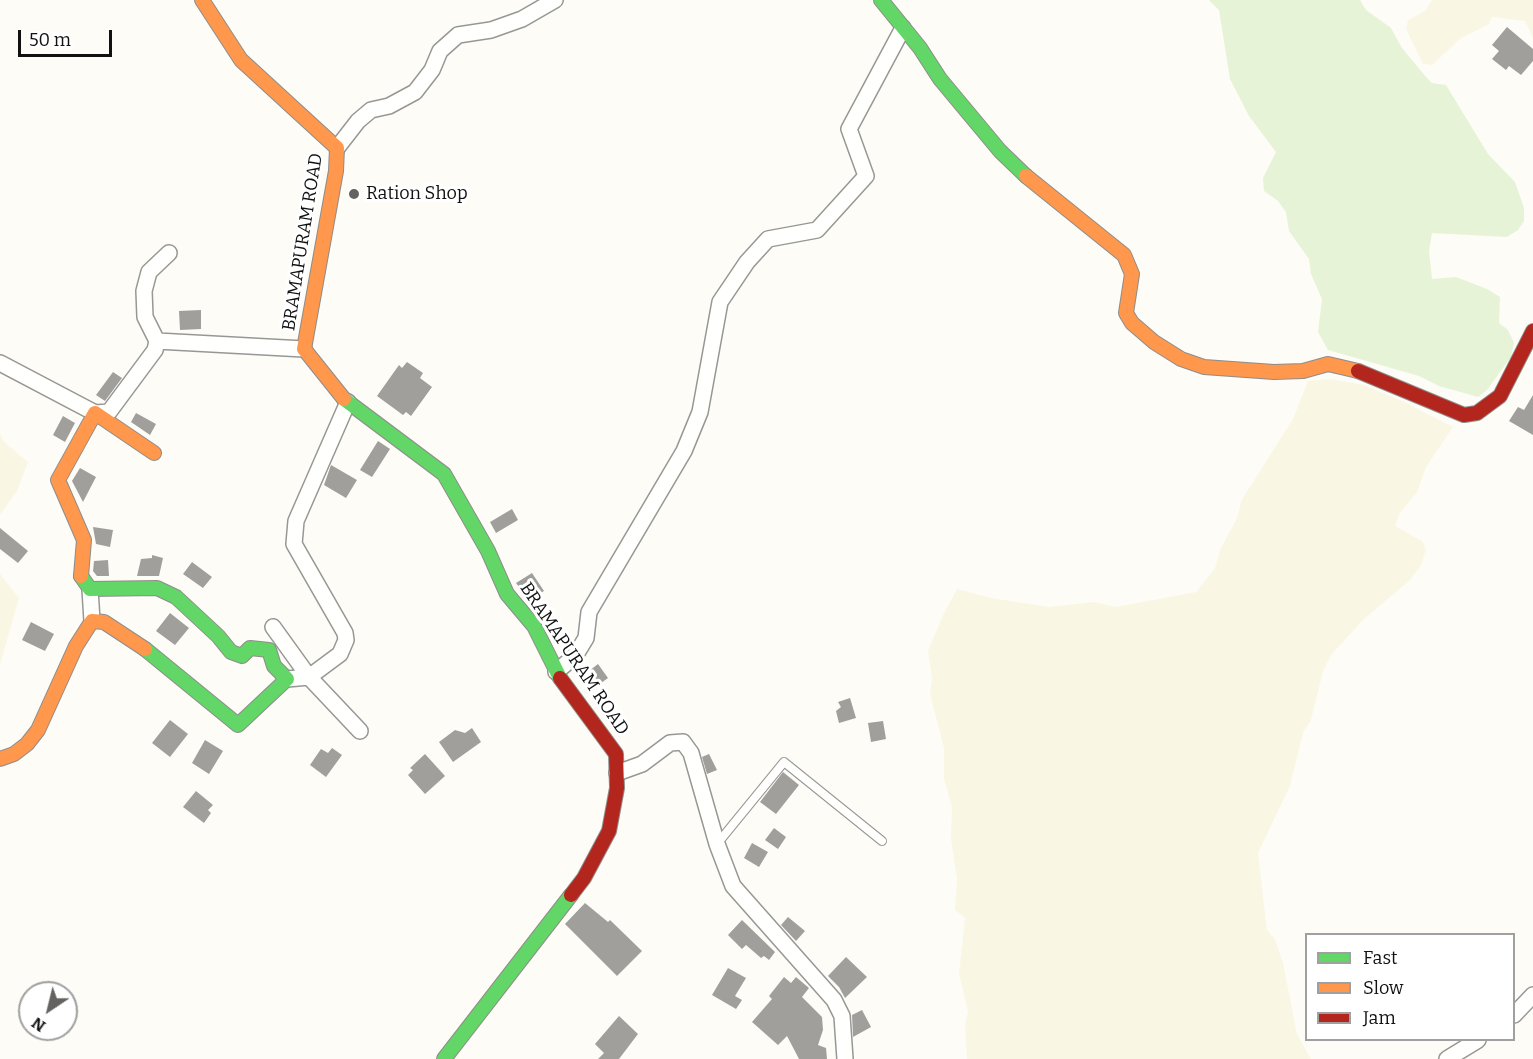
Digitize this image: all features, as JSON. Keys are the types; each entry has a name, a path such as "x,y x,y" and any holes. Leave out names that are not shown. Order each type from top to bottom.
{"street":[{"name":"BRAMAPURAM ROAD","path":"202,0 241,60 337,148 336,171 304,349 348,402 444,474 488,551 507,594 534,626 556,672 616,754 617,788 609,831 584,878 444,1059"},
{"path":"337,148 358,121 371,110 389,106 415,92 432,70 440,51 458,35 491,30 522,20 555,0"},
{"path":"881,0 940,79 1000,151 1035,185 1124,255 1132,274 1126,313 1154,342 1181,359 1204,367 1274,372 1303,371 1328,364 1357,370 1464,415 1477,413 1500,396 1533,331"},
{"path":"556,672 575,656 586,638 589,612 684,451 700,412 720,302 747,262 768,239 817,230 866,176 849,129 903,28"},
{"path":"95,413 109,412 129,389 155,350 157,341 145,317 144,291 149,272 169,253"},
{"path":"157,341 304,349"},
{"path":"0,363 95,413 154,453"},
{"path":"92,621 104,622 152,654 238,725 287,679 309,677 339,654 346,640 345,633 294,544 296,521 348,402"},
{"path":"0,759 27,744 38,730 76,646 92,621 90,589 80,574 84,540 58,480 95,413"},
{"path":"90,589 156,588 176,597 218,636 231,652 242,656 250,648 269,650 274,666 287,679"},
{"path":"273,627 309,677 360,731"},
{"path":"616,773 642,764 670,743 683,742 691,753 717,844 733,886 834,1000 842,1016 845,1059"},
{"path":"1515,1014 1533,995"},
{"path":"1447,1059 1476,1041"}],"lane":[{"path":"717,844 784,762 882,841"}],"shaded area":[{"path":"1432,0 1533,0 1533,38 1525,21 1492,17 1489,24 1461,38 1432,65 1423,64 1406,29 1408,20 1425,11"},
{"path":"1331,379 1364,385 1453,427 1426,467 1417,492 1400,513 1395,526 1422,541 1426,550 1421,565 1410,580 1363,620 1331,655 1323,671 1311,720 1303,733 1290,786 1258,853 1267,930 1275,939 1283,963 1297,1034 1311,1059 967,1059 965,1025 968,1011 959,974 965,918 955,910 957,879 951,838 952,807 944,779 944,748 930,694 932,678 928,651 944,613 957,589 991,598 1049,607 1094,602 1115,607 1196,592 1215,568 1220,550 1238,516 1241,501 1293,419 1308,381"},
{"path":"0,434 4,442 28,462 17,491 0,515"},
{"path":"0,574 19,598 0,664"}],"green space":[{"path":"1209,0 1360,0 1366,10 1391,28 1402,48 1432,83 1446,85 1488,154 1515,182 1524,208 1524,221 1518,230 1507,237 1432,233 1429,251 1432,279 1456,277 1487,289 1500,297 1499,323 1508,330 1514,343 1511,357 1487,390 1478,397 1439,386 1419,376 1328,350 1318,332 1322,299 1311,274 1309,259 1289,231 1286,212 1278,201 1264,191 1263,178 1276,152 1249,116 1230,79 1219,10"}],"building":[{"path":"1507,27 1533,49 1533,61 1521,75 1509,66 1506,70 1492,59 1499,51 1492,45"},
{"path":"201,310 201,329 180,330 179,311"},
{"path":"407,362 423,373 420,378 432,387 411,416 406,412 403,415 377,396 399,365 402,368"},
{"path":"113,372 122,378 105,401 96,395"},
{"path":"1533,395 1533,435 1509,421 1518,407 1524,410"},
{"path":"136,413 156,424 150,435 131,422"},
{"path":"63,416 75,423 65,442 53,435"},
{"path":"378,441 390,449 372,477 360,470"},
{"path":"331,465 357,480 346,498 324,485"},
{"path":"80,468 96,477 83,502 72,481"},
{"path":"512,509 518,520 496,533 490,522"},
{"path":"93,527 113,530 110,547 96,544"},
{"path":"0,528 28,551 18,563 0,549"},
{"path":"152,555 163,558 159,576 137,576 141,559 152,558"},
{"path":"108,560 109,576 97,576 93,571 94,561"},
{"path":"192,562 212,577 203,588 183,574"},
{"path":"532,573 544,591 529,600 516,583"},
{"path":"170,613 189,628 175,645 156,631"},
{"path":"31,622 54,634 45,651 22,640"},
{"path":"598,664 608,678 593,689 584,677 592,674 589,671"},
{"path":"850,698 856,718 839,723 836,711 841,707 838,702"},
{"path":"170,720 188,734 170,757 152,743"},
{"path":"883,721 886,739 871,742 868,723"},
{"path":"472,728 481,742 453,762 439,742 455,730 465,733"},
{"path":"205,740 223,751 209,774 192,763"},
{"path":"332,748 342,755 326,777 310,765 321,749 328,753"},
{"path":"425,754 445,776 425,794 408,775 413,770 410,768"},
{"path":"709,754 717,770 707,774 702,757"},
{"path":"783,772 799,785 776,814 760,802"},
{"path":"196,791 213,805 208,810 211,813 204,823 183,807"},
{"path":"774,828 786,837 778,849 765,840"},
{"path":"752,843 768,852 759,867 744,858"},
{"path":"585,903 608,922 610,920 642,951 617,976 565,924"},
{"path":"788,917 805,931 796,941 781,925"},
{"path":"742,920 775,952 769,960 764,956 761,958 746,945 742,949 728,935"},
{"path":"846,957 867,977 845,998 839,987 828,976"},
{"path":"728,968 746,978 735,996 742,1000 736,1009 712,995"},
{"path":"784,977 791,983 796,977 809,988 802,997 822,1017 823,1030 818,1045 826,1048 827,1059 799,1059 787,1036 778,1045 752,1022 772,999 769,996"},
{"path":"862,1010 871,1027 853,1037 852,1015"},
{"path":"619,1016 638,1034 619,1059 598,1059 604,1053 595,1044"}],"traffic: fast":[{"path":"881,0 920,48 940,79 1000,151 1026,176"},
{"path":"344,399 444,474 488,551 507,594 534,626 560,678"},
{"path":"81,576 90,589 157,588 176,597 218,636 231,652 242,656 250,648 269,650 274,666 287,679 238,725 145,649"},
{"path":"444,1059 571,895"}],"traffic: slow":[{"path":"202,0 241,60 337,148 336,171 304,349 344,399"},
{"path":"1026,176 1124,255 1132,274 1126,313 1132,323 1154,342 1181,359 1204,367 1274,372 1303,371 1328,364 1358,371"},
{"path":"81,576 84,540 58,480 95,413 154,453"},
{"path":"0,759 14,754 27,744 38,730 76,646 92,621 104,622 145,649"}],"traffic: jam":[{"path":"1358,371 1464,415 1477,413 1500,396 1533,331"},
{"path":"560,678 616,754 617,788 609,831 584,878 571,895"}],"place":[{"name":"Ration Shop","path":"354,194"}]}
